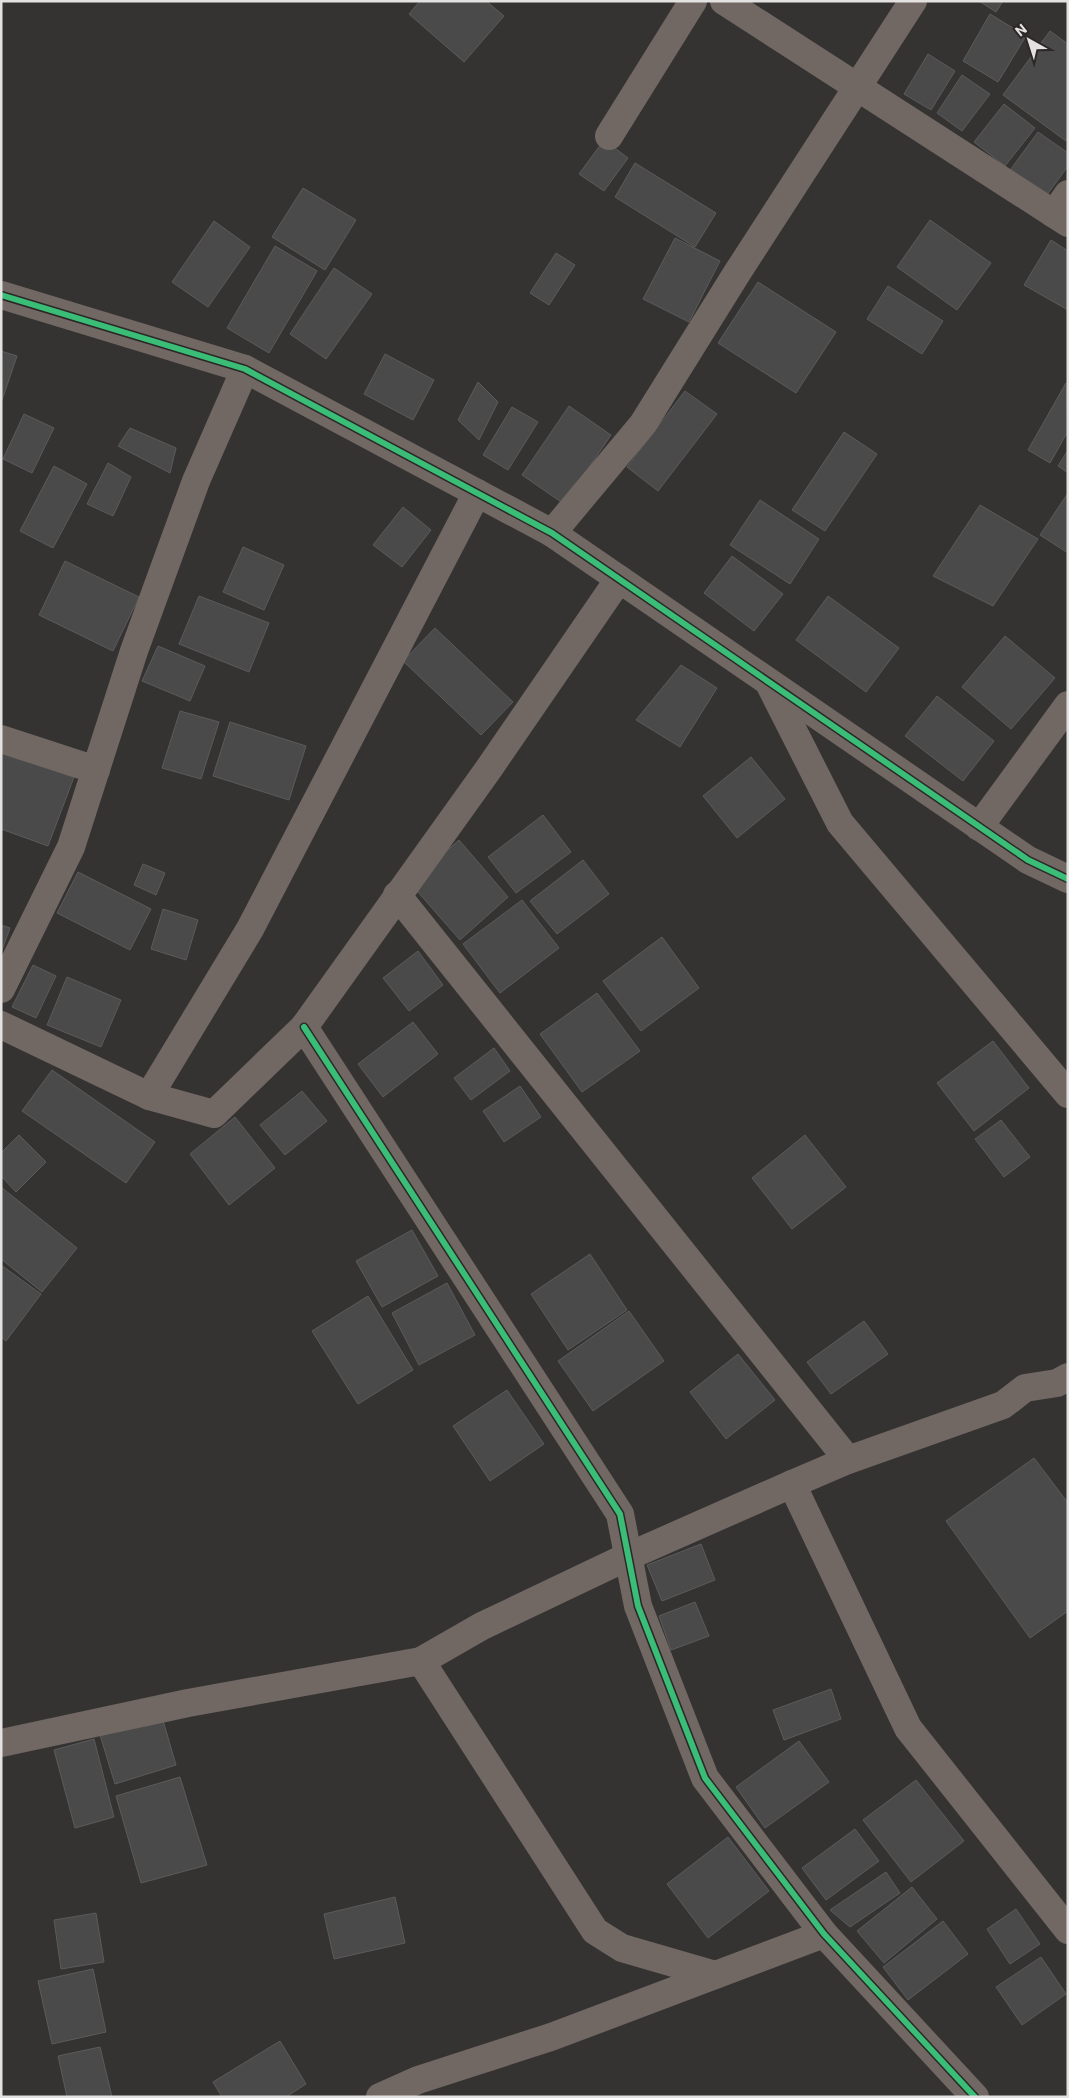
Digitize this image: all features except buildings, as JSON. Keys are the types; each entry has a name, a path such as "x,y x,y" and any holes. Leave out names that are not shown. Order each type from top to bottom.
{"street":[{"path":"609,136 692,1"},
{"path":"724,1 857,86 1063,210"},
{"path":"552,533 644,424 737,273 913,1"},
{"path":"1,295 245,369 552,533 1028,860 1068,879"},
{"path":"1,989 71,847 134,651 196,481 245,369"},
{"path":"149,1096 250,929 477,493"},
{"path":"1,1026 149,1096 214,1114 304,1027 490,767 619,579"},
{"path":"768,682 840,823 1068,1094"},
{"path":"979,827 1068,704"},
{"path":"1,739 96,770"},
{"path":"397,895 848,1460"},
{"path":"304,1027 620,1514 638,1606 705,1778 824,1934 975,2097"},
{"path":"1,1743 188,1704 421,1661 482,1626 629,1556 792,1484 848,1460 1004,1405 1025,1388 1057,1383 1068,1377"},
{"path":"792,1484 908,1728 1068,1930"},
{"path":"421,1661 596,1931 622,1948 716,1975"},
{"path":"380,2097 418,2080 551,2037 824,1934"}],"cycle path":[{"path":"1,295 245,369 552,533 1028,860 1068,879"},
{"path":"304,1027 620,1514 638,1606 705,1778 824,1934 975,2097"}]}
